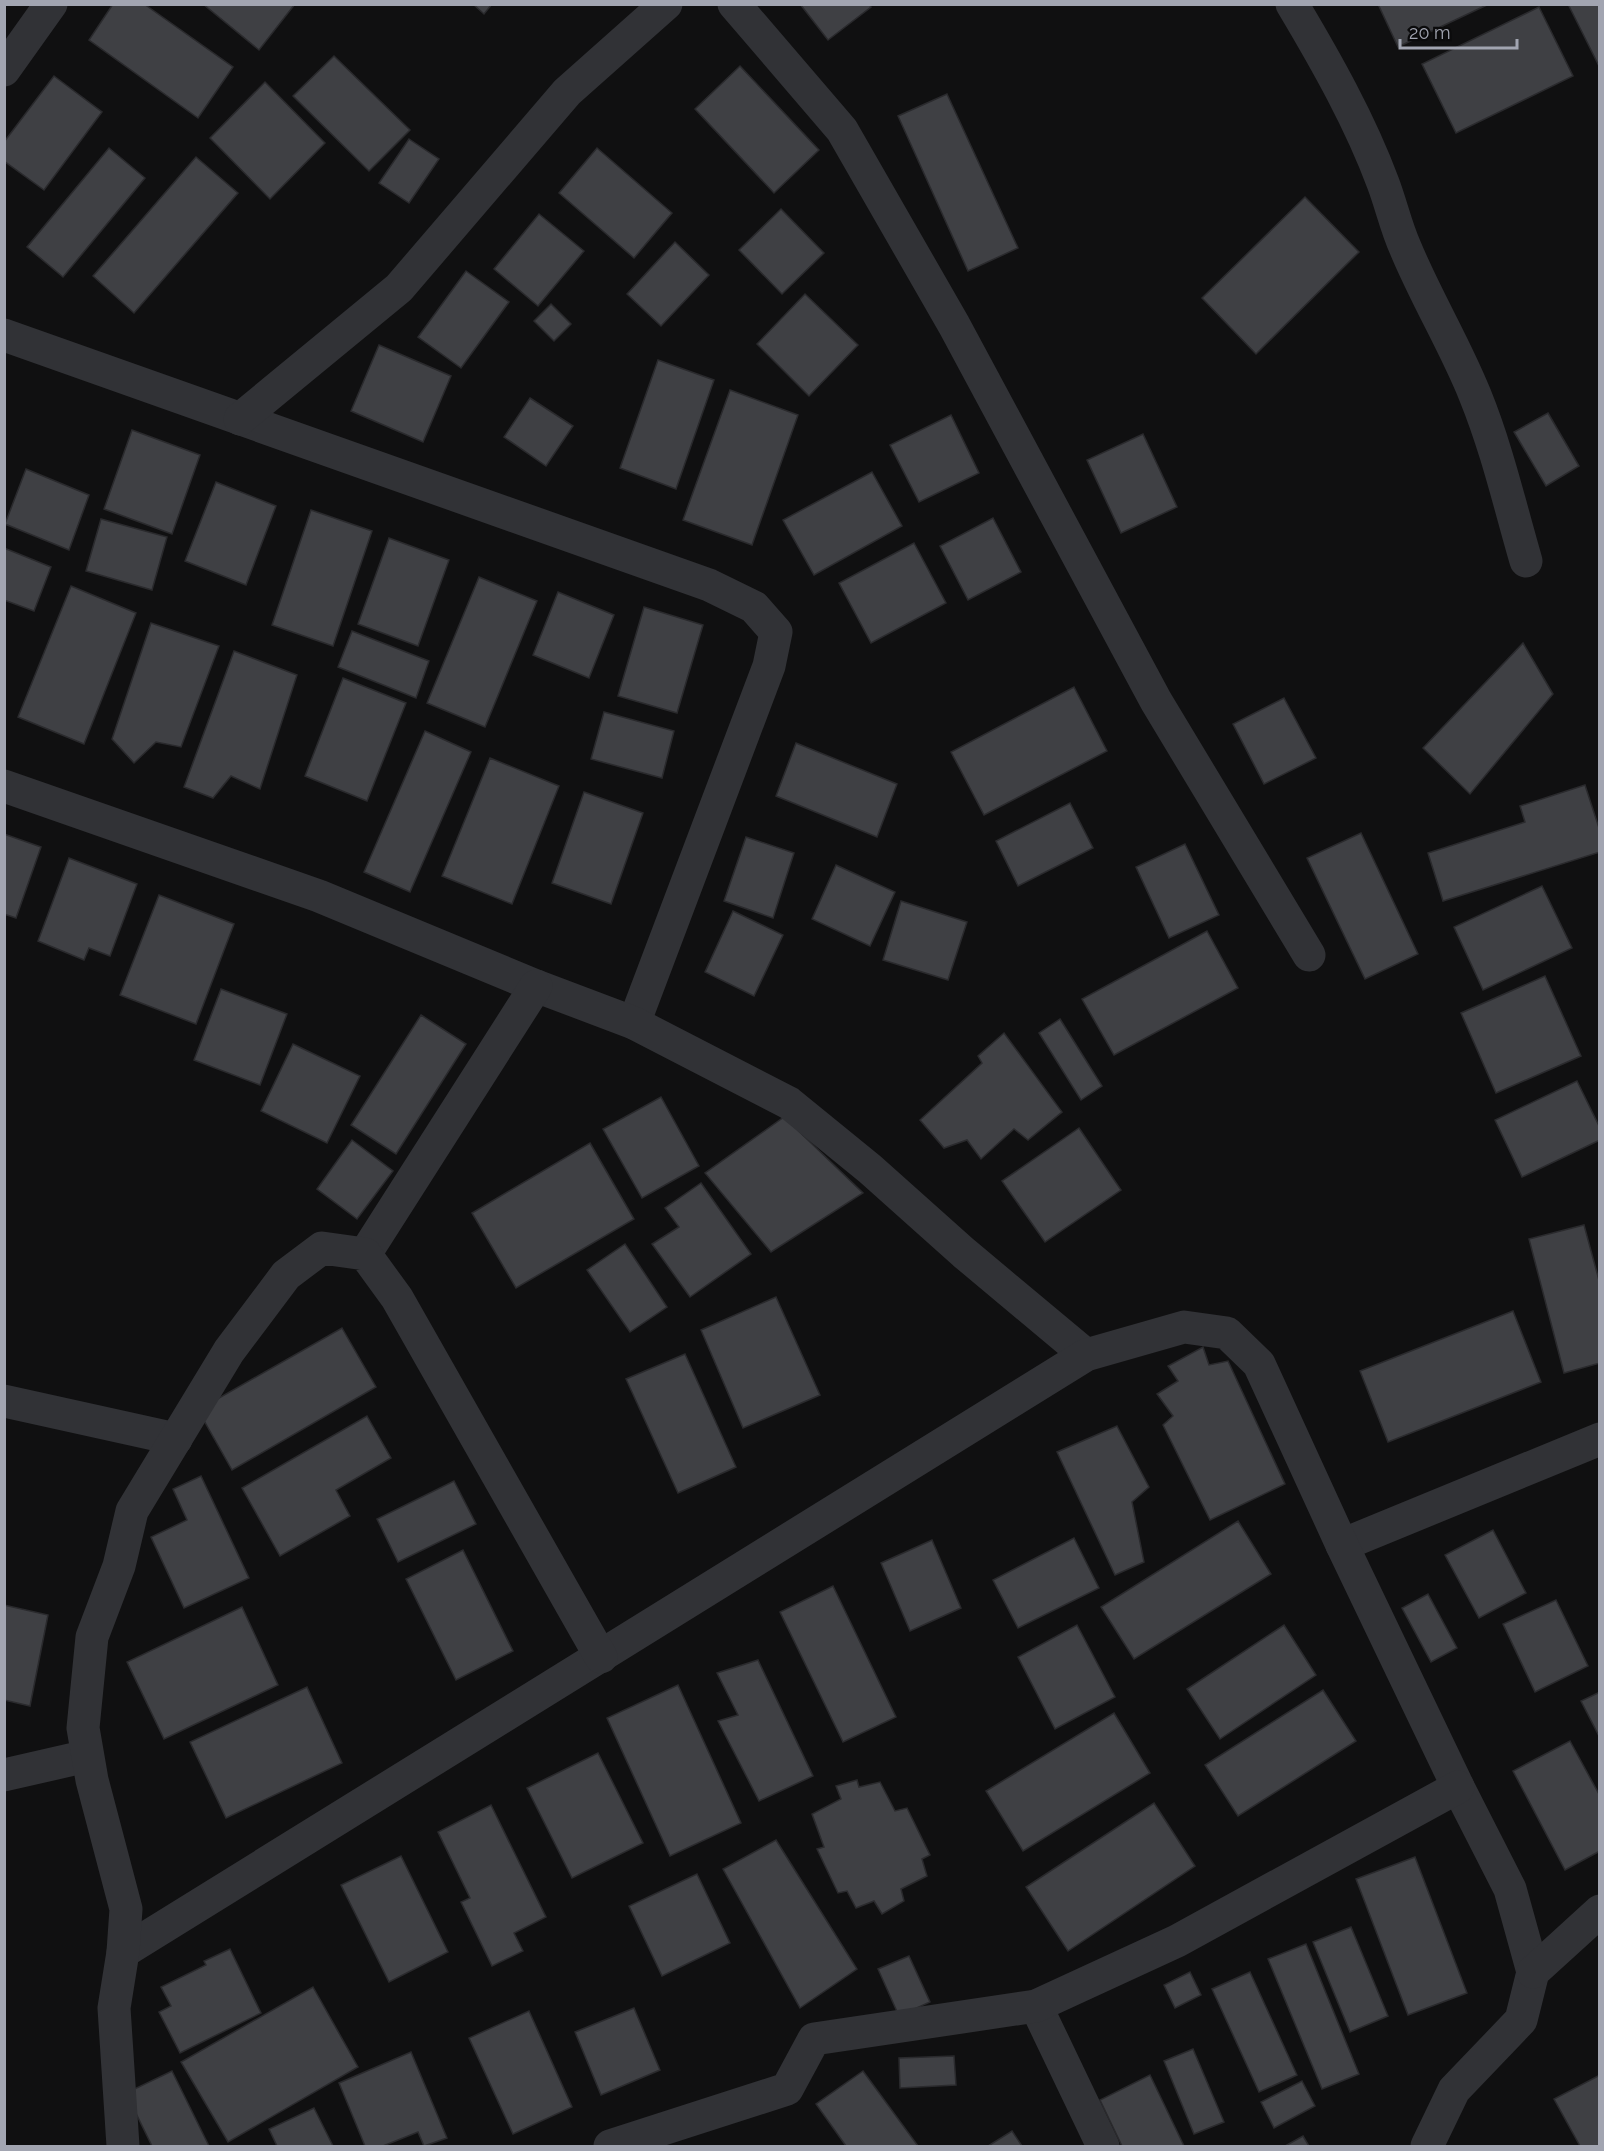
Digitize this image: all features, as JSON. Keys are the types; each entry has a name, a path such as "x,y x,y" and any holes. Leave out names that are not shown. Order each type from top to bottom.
{"street":[{"path":"4,70 51,4"},
{"path":"240,419 399,288 567,92 666,4"},
{"path":"734,4 842,130 954,325 1156,701 1309,955"},
{"path":"1292,4 1315,42 1359,127 1426,296 1475,394 1526,561"},
{"path":"4,335 709,585 754,607 776,632 769,666 634,1023"},
{"path":"4,786 319,896 536,986 634,1023 789,1103 870,1169 1086,1355"},
{"path":"365,1254 536,986"},
{"path":"123,2146 114,2008 123,1952 126,1909 92,1780 82,1728 92,1637 119,1566 132,1511 229,1351 286,1275 322,1248 365,1254 397,1298 600,1657"},
{"path":"123,1952 1086,1355 1184,1327 1227,1333 1259,1364 1342,1545 1458,1787 1510,1889 1533,1972 1521,2020 1454,2090 1427,2146"},
{"path":"4,1401 176,1439"},
{"path":"1342,1545 1599,1439"},
{"path":"4,1774 87,1756"},
{"path":"610,2146 787,2089 814,2039 1036,2006 1177,1941 1458,1787"},
{"path":"1533,1972 1599,1911"},
{"path":"1036,2006 1103,2146"}],"building":[{"path":"113,4 144,4 233,67 198,118 89,40"},
{"path":"203,4 295,4 259,50"},
{"path":"473,4 492,4 484,14"},
{"path":"800,4 869,4 871,7 828,40"},
{"path":"1378,4 1489,4 1398,47"},
{"path":"1568,4 1600,4 1600,66 1599,66"},
{"path":"1539,7 1573,76 1456,133 1422,64"},
{"path":"334,56 410,130 369,171 293,96"},
{"path":"740,66 819,150 774,193 695,109"},
{"path":"54,76 102,112 44,190 4,161 4,142"},
{"path":"265,82 325,143 270,199 210,138"},
{"path":"947,94 1018,248 968,271 898,116"},
{"path":"409,139 439,159 409,203 379,183"},
{"path":"109,148 145,178 63,277 27,247"},
{"path":"597,148 672,213 634,258 559,193"},
{"path":"196,157 238,193 134,313 93,276"},
{"path":"1305,197 1359,252 1256,354 1202,298"},
{"path":"781,209 824,253 782,294 739,250"},
{"path":"539,214 584,251 538,306 494,269"},
{"path":"675,242 709,275 661,326 627,294"},
{"path":"466,271 509,302 461,368 418,337"},
{"path":"805,294 858,345 809,396 757,344"},
{"path":"551,304 571,324 554,341 534,321"},
{"path":"379,345 451,376 423,442 351,411"},
{"path":"658,360 714,380 676,489 620,468"},
{"path":"730,390 798,415 752,545 683,520"},
{"path":"530,398 573,426 546,466 504,437"},
{"path":"1548,413 1579,466 1546,486 1514,432"},
{"path":"951,415 979,473 919,502 890,445"},
{"path":"132,430 200,455 172,534 104,509"},
{"path":"1143,434 1177,507 1121,533 1087,460"},
{"path":"26,469 89,495 69,550 5,524"},
{"path":"872,472 902,526 814,575 783,520"},
{"path":"216,482 276,506 246,585 185,561"},
{"path":"311,510 372,531 333,646 272,625"},
{"path":"993,518 1021,572 968,600 940,546"},
{"path":"101,519 167,537 152,590 86,571"},
{"path":"389,538 449,560 418,646 358,624"},
{"path":"914,543 946,603 871,643 839,583"},
{"path":"4,548 51,567 34,611 4,600"},
{"path":"479,577 537,601 485,727 427,703"},
{"path":"71,586 136,613 84,744 18,717"},
{"path":"558,592 614,615 589,678 533,655"},
{"path":"644,607 703,625 677,713 618,696"},
{"path":"151,623 219,646 181,747 156,742 134,763 112,739"},
{"path":"352,631 429,661 416,698 338,667"},
{"path":"1523,643 1553,694 1470,794 1423,748"},
{"path":"234,651 297,675 260,789 231,776 213,798 184,787"},
{"path":"343,678 406,703 367,801 305,776"},
{"path":"1074,687 1107,751 984,815 951,752"},
{"path":"1284,698 1316,758 1264,784 1233,724"},
{"path":"604,712 674,731 662,778 591,759"},
{"path":"425,731 471,752 410,892 364,872"},
{"path":"796,743 897,784 877,837 776,796"},
{"path":"490,758 559,786 512,904 442,876"},
{"path":"1585,785 1600,831 1600,852 1443,901 1428,853 1525,822 1520,806"},
{"path":"584,792 643,813 611,904 552,883"},
{"path":"1070,803 1093,848 1018,886 996,841"},
{"path":"1361,833 1418,954 1365,979 1307,858"},
{"path":"4,834 41,847 16,918 4,914"},
{"path":"746,837 794,853 773,918 724,901"},
{"path":"1185,844 1219,915 1169,938 1136,867"},
{"path":"69,858 137,884 110,956 89,948 84,960 38,941"},
{"path":"836,865 895,892 870,946 812,919"},
{"path":"1542,886 1572,948 1483,990 1454,927"},
{"path":"159,895 234,924 196,1024 120,995"},
{"path":"901,901 967,922 948,980 883,960"},
{"path":"733,911 783,935 754,996 705,972"},
{"path":"1207,931 1238,988 1114,1055 1082,999"},
{"path":"1545,976 1581,1056 1496,1093 1461,1013"},
{"path":"221,989 287,1014 260,1085 194,1060"},
{"path":"421,1015 466,1044 396,1154 351,1125"},
{"path":"1060,1019 1102,1086 1081,1100 1039,1033"},
{"path":"1004,1033 1062,1112 1028,1140 1014,1129 981,1159 967,1140 944,1148 920,1120 982,1063 978,1056"},
{"path":"293,1044 360,1076 327,1143 261,1111"},
{"path":"1577,1081 1600,1128 1600,1140 1522,1177 1495,1120"},
{"path":"661,1097 699,1166 642,1198 603,1129"},
{"path":"784,1117 863,1193 771,1252 705,1173"},
{"path":"1079,1128 1121,1190 1045,1242 1002,1181"},
{"path":"352,1140 393,1171 357,1219 317,1189"},
{"path":"590,1143 634,1219 516,1288 472,1213"},
{"path":"701,1183 751,1254 690,1297 652,1244 679,1227 665,1208"},
{"path":"1584,1225 1600,1284 1600,1363 1564,1373 1529,1239"},
{"path":"625,1244 667,1307 630,1332 587,1270"},
{"path":"776,1297 820,1395 743,1428 701,1330"},
{"path":"1513,1311 1541,1382 1388,1442 1360,1371"},
{"path":"342,1328 376,1387 232,1470 198,1410"},
{"path":"1203,1347 1209,1365 1228,1361 1285,1484 1210,1520 1163,1425 1173,1416 1157,1394 1178,1381 1168,1366"},
{"path":"685,1354 736,1467 678,1493 626,1379"},
{"path":"367,1416 391,1458 336,1490 350,1516 280,1556 242,1488"},
{"path":"1117,1426 1149,1487 1132,1502 1144,1562 1115,1575 1057,1452"},
{"path":"201,1476 249,1578 184,1608 151,1537 187,1520 173,1489"},
{"path":"454,1481 476,1524 398,1562 377,1519"},
{"path":"1238,1521 1271,1574 1134,1659 1101,1607"},
{"path":"1493,1530 1526,1593 1479,1618 1445,1555"},
{"path":"1074,1538 1099,1588 1018,1628 993,1580"},
{"path":"932,1540 961,1608 910,1631 881,1563"},
{"path":"463,1550 513,1651 456,1680 406,1579"},
{"path":"833,1586 896,1717 843,1742 780,1612"},
{"path":"1428,1594 1457,1648 1431,1662 1402,1608"},
{"path":"1556,1600 1588,1666 1535,1692 1503,1624"},
{"path":"4,1605 48,1615 30,1706 4,1700"},
{"path":"242,1607 278,1685 164,1739 127,1662"},
{"path":"1077,1625 1115,1697 1055,1729 1018,1657"},
{"path":"1284,1625 1316,1675 1220,1739 1187,1689"},
{"path":"758,1660 813,1776 759,1801 718,1721 738,1715 717,1673"},
{"path":"678,1685 741,1823 670,1856 607,1718"},
{"path":"307,1687 342,1763 226,1818 190,1742"},
{"path":"1323,1690 1356,1741 1238,1816 1205,1765"},
{"path":"1600,1692 1600,1738 1581,1701"},
{"path":"1114,1713 1150,1773 1023,1851 986,1791"},
{"path":"1570,1741 1600,1796 1600,1851 1565,1870 1513,1771"},
{"path":"598,1753 643,1843 572,1878 527,1788"},
{"path":"857,1780 859,1787 880,1782 895,1811 907,1808 930,1855 922,1859 927,1876 901,1889 904,1901 882,1914 874,1901 856,1908 847,1891 838,1893 817,1849 824,1847 812,1814 841,1799 836,1786"},
{"path":"1154,1803 1195,1866 1068,1951 1026,1887"},
{"path":"491,1805 546,1917 514,1933 523,1951 492,1966 461,1902 470,1898 438,1832"},
{"path":"776,1840 857,1969 800,2008 723,1869"},
{"path":"401,1856 448,1952 389,1982 341,1885"},
{"path":"1415,1857 1467,1993 1408,2015 1356,1879"},
{"path":"697,1874 730,1943 662,1976 629,1906"},
{"path":"1351,1927 1388,2016 1350,2032 1313,1942"},
{"path":"1306,1944 1359,2074 1322,2089 1268,1959"},
{"path":"230,1949 261,2013 180,2053 159,2012 171,2006 161,1987 206,1965 204,1961"},
{"path":"909,1956 930,2002 899,2016 878,1969"},
{"path":"1190,1972 1201,1995 1175,2008 1164,1985"},
{"path":"1250,1972 1297,2075 1259,2092 1212,1989"},
{"path":"313,1987 358,2067 228,2142 181,2062"},
{"path":"634,2008 660,2070 601,2095 575,2032"},
{"path":"529,2011 572,2107 513,2134 469,2038"},
{"path":"1193,2049 1224,2122 1194,2134 1164,2061"},
{"path":"411,2052 447,2138 424,2146 418,2132 383,2146 365,2146 339,2083"},
{"path":"954,2056 956,2085 900,2088 899,2058"},
{"path":"172,2071 209,2146 152,2146 126,2093"},
{"path":"863,2071 918,2146 846,2146 816,2104"},
{"path":"1150,2075 1184,2146 1122,2146 1100,2100"},
{"path":"1600,2075 1600,2146 1580,2146 1554,2099"},
{"path":"1302,2081 1315,2106 1274,2128 1261,2102"},
{"path":"314,2108 333,2146 277,2146 269,2129"},
{"path":"1012,2131 1022,2146 988,2146"},
{"path":"1303,2136 1309,2146 1285,2146"}]}
